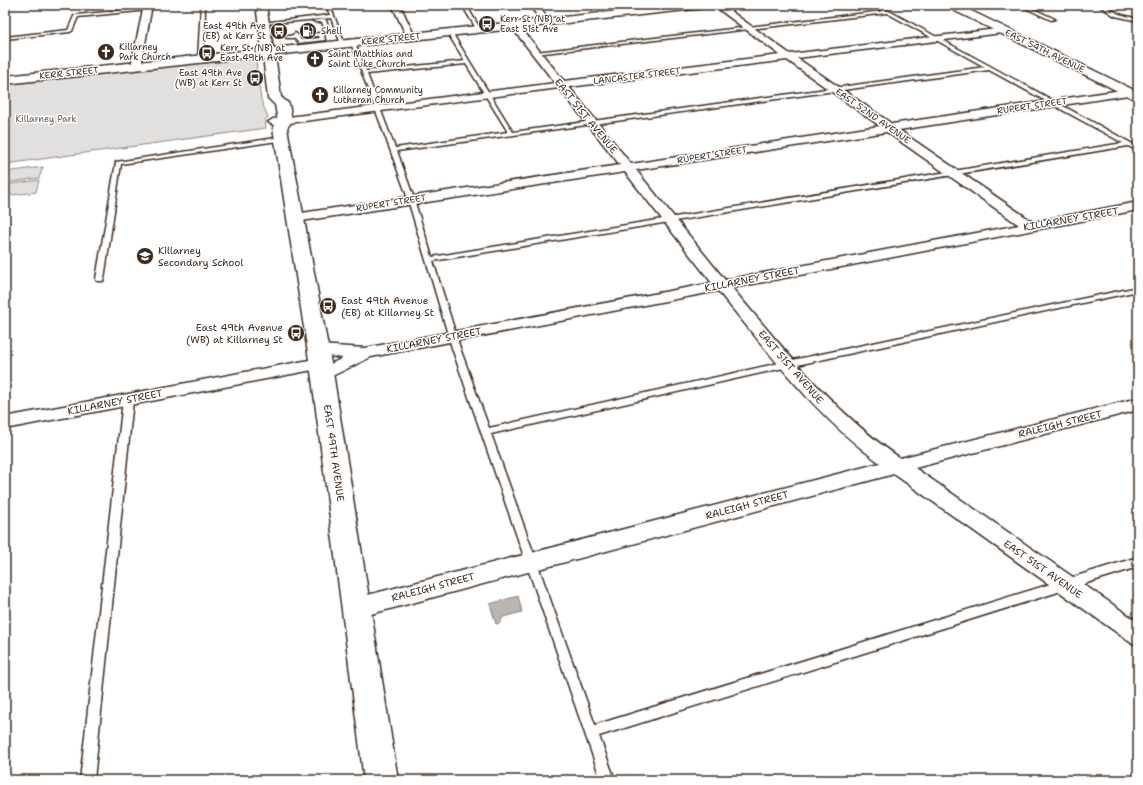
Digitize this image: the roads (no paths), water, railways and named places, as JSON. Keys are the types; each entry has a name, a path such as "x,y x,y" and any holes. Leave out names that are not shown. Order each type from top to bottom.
{"street":[{"name":"EAST 49TH AVENUE","path":"261,5 275,98 270,106 280,127 320,363 381,780"},
{"path":"396,5 411,37"},
{"path":"533,5 547,22"},
{"name":"KERR STREET","path":"5,80 514,26 669,7 705,5"},
{"name":"EAST 52ND AVENUE","path":"717,5 835,90 1030,226"},
{"name":"EAST 54TH AVENUE","path":"951,5 1133,94"},
{"path":"136,66 147,7"},
{"name":"EAST 51ST AVENUE","path":"514,26 721,285 809,389 844,424 897,466 1138,635"},
{"name":"LANCASTER STREET","path":"280,127 378,108 1002,30"},
{"name":"RUPERT STREET","path":"295,218 1054,103 1133,94"},
{"name":"KILLARNEY STREET","path":"367,353 1138,206"},
{"path":"320,363 367,353"},
{"path":"320,363 367,353"},
{"name":"KILLARNEY STREET","path":"5,423 320,363"},
{"name":"RALEIGH STREET","path":"356,608 1138,404"}],"lane":[{"path":"201,59 203,5"},
{"path":"328,5 332,16 365,73 378,108 411,200 452,336 530,562 608,780"},
{"path":"464,5 479,29"},
{"path":"875,5 1138,149"},
{"path":"1021,5 1053,19"},
{"path":"1100,5 1117,15 1138,20"},
{"path":"5,38 70,31 76,16 147,7"},
{"path":"536,53 888,12"},
{"path":"264,23 332,16"},
{"path":"286,35 304,33 321,34 327,30 324,20 302,22 303,25 293,26"},
{"path":"449,32 511,133"},
{"path":"295,35 299,42 323,39 321,34"},
{"path":"365,73 467,62"},
{"path":"393,150 990,68"},
{"path":"100,278 118,163 280,127"},
{"path":"429,260 1129,144"},
{"path":"486,432 788,364 1138,289"},
{"path":"86,780 128,400"},
{"path":"592,732 1138,562"}],"place":[{"name":"Kerr St (NB) at East 51st Ave","path":"487,24"},
{"name":"East 49th Ave (EB) at Kerr St","path":"279,31"},
{"name":"Shell","path":"308,31"},
{"name":"Killarney Park Church","path":"106,52"},
{"name":"Kerr St (NB) at East 49th Ave","path":"207,53"},
{"name":"Saint Matthias and Saint Luke Church","path":"315,59"},
{"name":"East 49th Ave (WB) at Kerr St","path":"255,78"},
{"name":"Killarney Community Lutheran Church","path":"320,95"},
{"name":"Killarney Secondary School","path":"145,256"},
{"name":"East 49th Avenue (EB) at Killarney St","path":"328,306"},
{"name":"East 49th Avenue (WB) at Killarney St","path":"296,333"}],"park label":[{"name":"Killarney Park","path":"46,119"}]}
